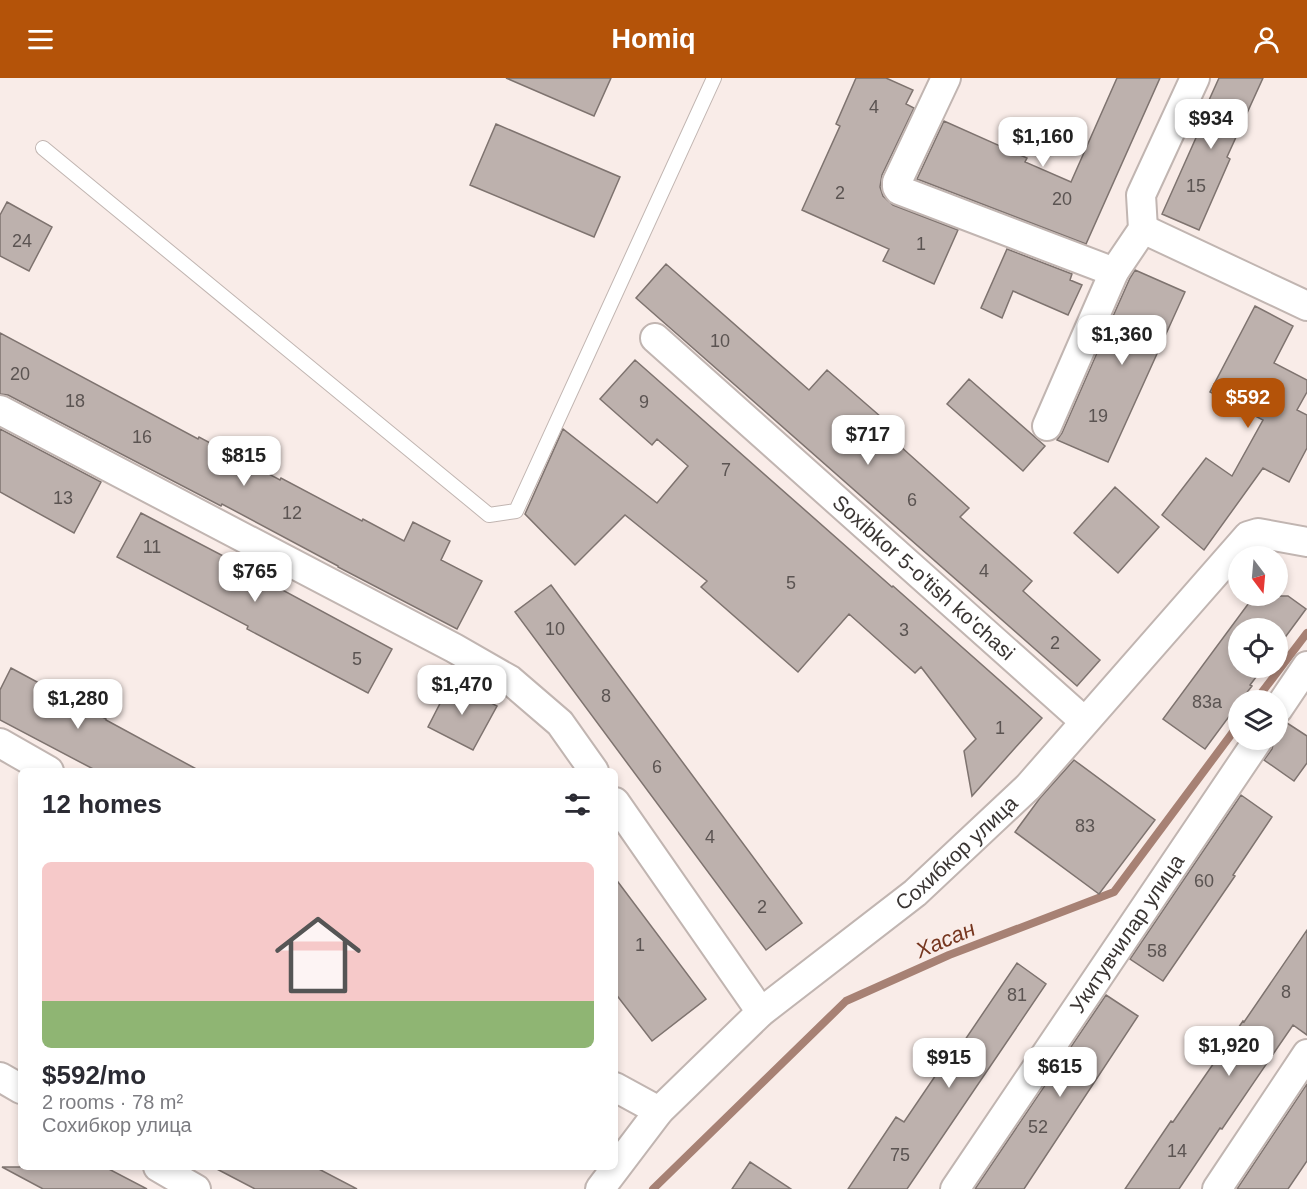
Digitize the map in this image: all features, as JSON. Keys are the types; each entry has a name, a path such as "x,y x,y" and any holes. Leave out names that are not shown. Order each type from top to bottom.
{"street":[{"path":"946,78 897,182 899,190 1114,272"},
{"path":"1047,426 1114,272 1143,229 1141,195 1194,78"},
{"path":"1143,229 1307,306"},
{"name":"Soxibkor 5-o'tish ko'chasi","path":"655,338 1084,722"},
{"path":"0,410 454,648 510,680 560,723 592,768"},
{"name":"Сохибкор улица","path":"618,1165 659,1111 761,1012 915,893 1028,787 1248,536 1258,533 1307,542"},
{"path":"1288,694 1307,666"},
{"path":"0,743 44,768"},
{"name":"Укитувчилар улица","path":"955,1189 1251,750"},
{"path":"618,806 761,1012"},
{"path":"1217,1189 1307,1054"},
{"path":"0,1077 18,1087"},
{"path":"618,1089 659,1111"},
{"path":"163,1170 196,1189"},
{"name":"Сохибкор улица","path":"600,1189 614,1170"}],"lane":[{"path":"44,148 489,515 516,511 714,78"}],"building":[{"path":"506,78 611,78 594,116"},
{"path":"856,78 886,78 913,90 906,104 914,108 882,175 880,187 883,196 893,205 958,230 934,284 883,261 889,249 802,210 840,126 836,124"},
{"path":"1117,78 1160,78 1086,244 917,179 944,121 1027,158 1025,162 1071,182"},
{"path":"1219,78 1263,78 1227,157 1230,159 1199,230 1162,214 1203,122 1200,120"},
{"path":"496,124 620,177 594,237 470,185"},
{"path":"7,202 52,227 29,271 0,256 0,215"},
{"path":"1007,249 1072,274 1070,280 1082,285 1068,315 1013,291 1002,318 981,308"},
{"path":"666,264 809,390 827,370 896,430 890,437 969,508 960,517 1032,581 1023,591 1100,660 1077,686 636,298"},
{"path":"1135,270 1185,292 1108,462 1057,440"},
{"path":"1255,306 1293,326 1274,363 1307,380 1307,392 1297,410 1307,415 1307,448 1289,482 1263,468 1204,550 1162,515 1206,458 1232,476 1263,420 1210,392"},
{"path":"0,333 198,439 199,437 404,541 413,522 450,541 441,560 482,581 457,629 222,504 221,506 8,395 0,394"},
{"path":"635,360 1042,718 972,796 964,751 976,739 921,667 915,673 849,614 798,672 701,587 707,581 625,515 575,565 525,514 563,429 657,503 688,466 657,439 652,445 600,399"},
{"path":"969,379 1045,446 1023,471 947,404"},
{"path":"0,429 101,482 74,533 0,492"},
{"path":"1115,487 1159,527 1118,573 1074,533"},
{"path":"141,513 254,572 253,574 392,649 368,693 117,557"},
{"path":"551,585 802,923 766,950 515,612"},
{"path":"1288,596 1306,609 1288,633 1288,618 1238,618 1247,606 1288,606"},
{"path":"1228,631 1228,678 1255,678 1250,685 1252,686 1249,690 1228,690 1228,718 1205,749 1163,719"},
{"path":"11,668 194,768 91,768 0,720 0,690"},
{"path":"451,682 497,706 473,750 428,727"},
{"path":"1288,724 1307,736 1307,763 1294,781 1264,760 1271,750 1288,750"},
{"path":"1074,760 1155,820 1099,894 1015,832 1040,798"},
{"path":"1241,795 1272,817 1233,875 1235,876 1163,981 1130,959"},
{"path":"618,882 706,999 652,1041 618,997"},
{"path":"1307,930 1307,1035 1293,1025 1179,1189 1125,1189 1171,1121 1173,1122"},
{"path":"1017,963 1046,984 907,1189 848,1189 896,1117 904,1122 944,1063 948,1065"},
{"path":"1106,995 1138,1016 1024,1189 975,1189"},
{"path":"1307,1084 1307,1161 1288,1189 1237,1189"},
{"path":"750,1162 791,1189 732,1189"},
{"path":"2,1167 18,1167 18,1170 111,1170 147,1189 43,1189"},
{"path":"219,1170 321,1170 357,1189 255,1189"}],"waterway":[{"name":"Хасан","path":"1264,690 1307,633"},
{"name":"Хасан","path":"653,1189 846,1001 949,955 1114,892 1228,739"}]}
